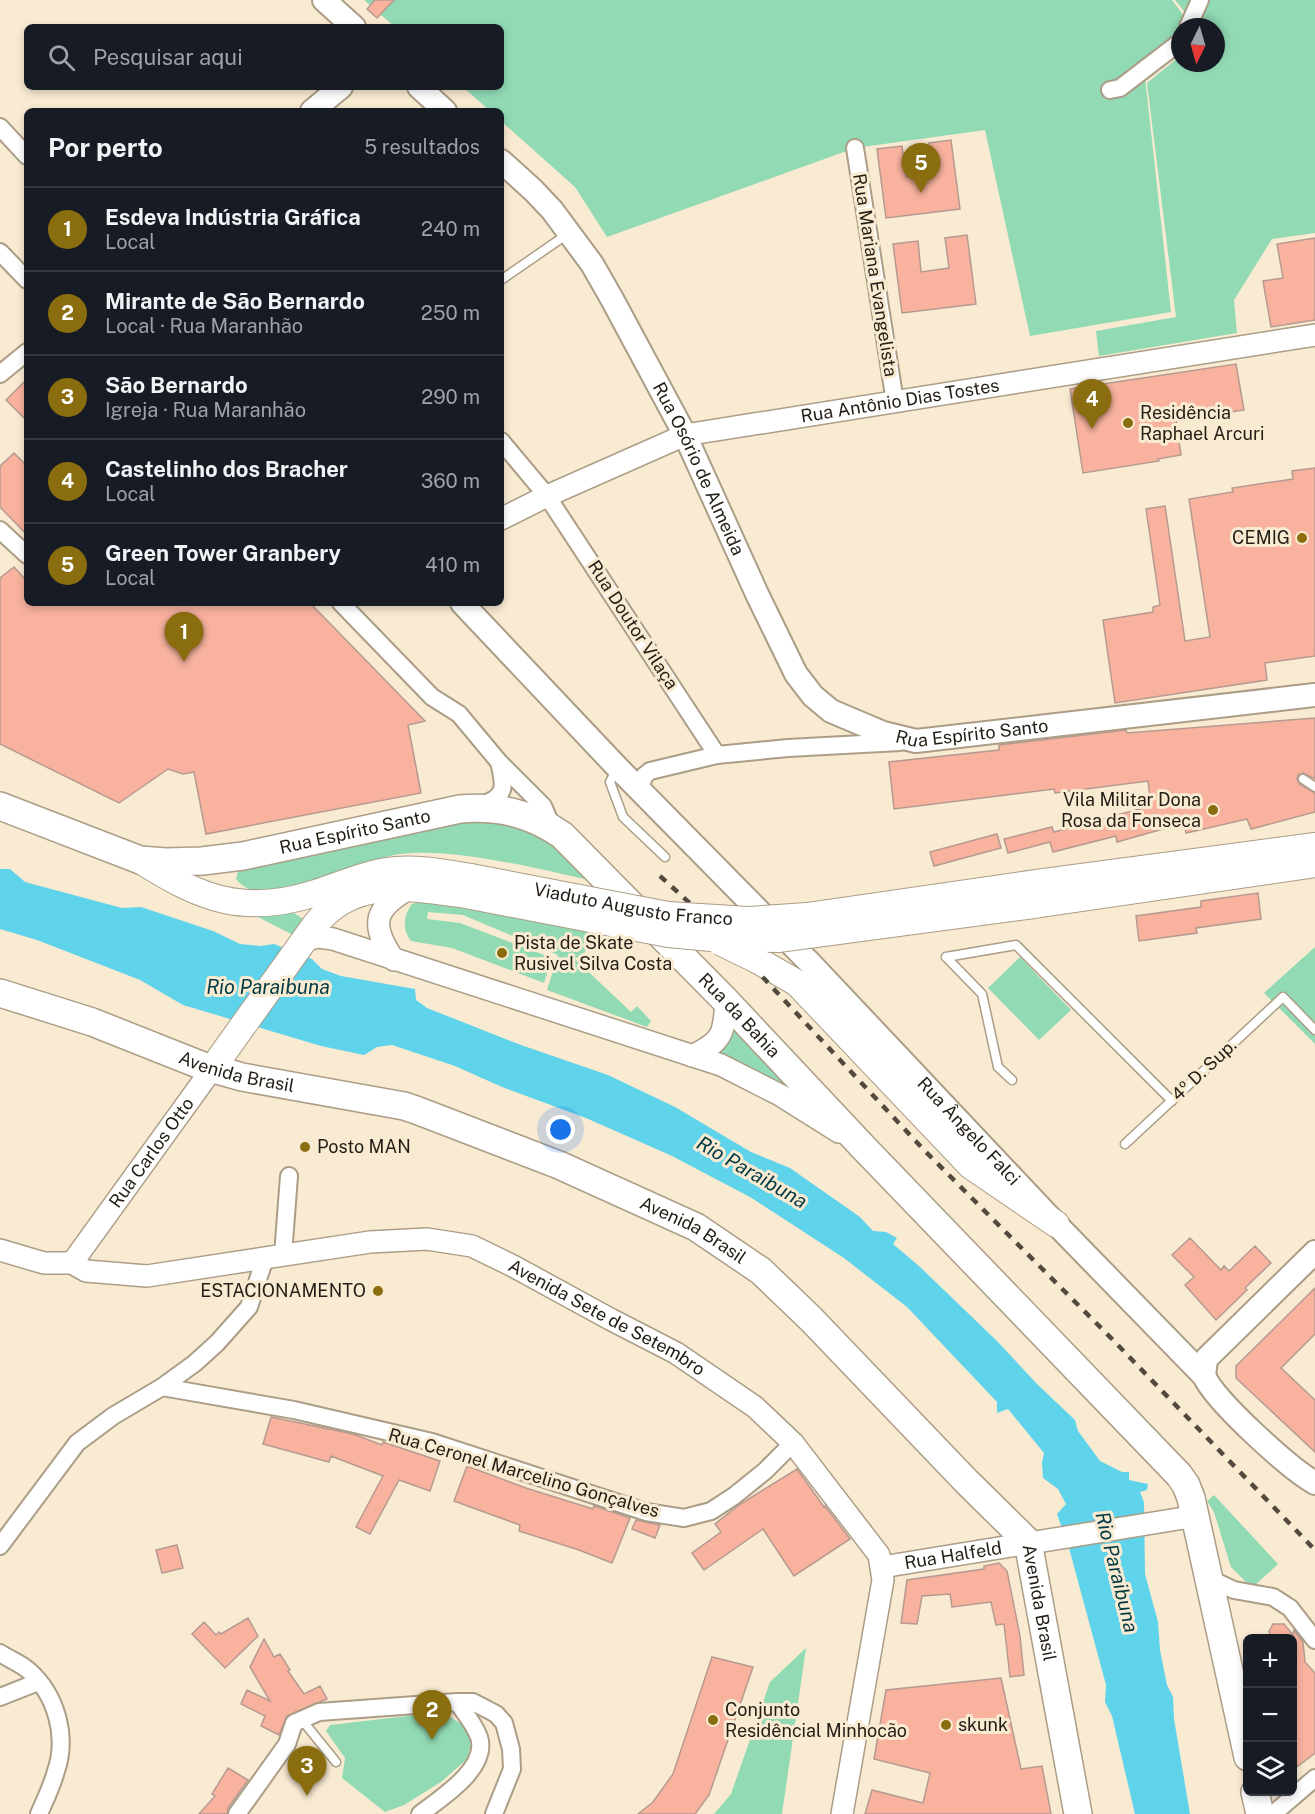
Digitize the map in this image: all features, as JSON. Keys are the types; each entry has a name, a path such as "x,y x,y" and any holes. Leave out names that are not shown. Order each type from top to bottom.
{"highway":[{"path":"0,807 140,860"},
{"name":"Rua Espírito Santo","path":"140,860 166,862 232,858 460,808 492,808 513,812 544,822 558,832"},
{"name":"Rua da Bahia","path":"558,832 726,1001 863,1147"},
{"name":"Avenida Brasil","path":"0,993 92,1022 212,1069 242,1077 404,1106 559,1165 696,1227 761,1271 811,1319 967,1482 1028,1542 1078,1814"},
{"path":"863,1147 1179,1475 1186,1485 1191,1498 1187,1521 1208,1578 1245,1742"},
{"path":"1256,1796 1260,1814"}],"main road":[{"path":"324,0 349,24"},
{"path":"316,108 337,90"},
{"path":"422,90 442,108"},
{"name":"Rua Osório de Almeida","path":"504,164 533,190 570,232 592,264 684,435 796,674 813,696 831,711 884,733 916,741"},
{"path":"465,606 640,790"},
{"name":"Rua Espírito Santo","path":"916,741 1315,695"},
{"name":"Rua Ângelo Falci","path":"640,790 811,963 1056,1224 1204,1376 1209,1386 1284,1460 1315,1483"},
{"path":"0,814 41,823"},
{"path":"1032,894 1315,846"},
{"name":"Viaduto Augusto Franco","path":"140,860 169,878 197,891 241,904 267,904 304,897 368,876 396,870 418,870 469,886 639,930 711,938 778,939 1032,894"},
{"path":"1032,894 1315,864"},
{"name":"Viaduto Augusto Franco","path":"233,1040 324,914 346,899 385,888 469,886 668,915 748,920 1032,894"},
{"path":"711,938 757,960 797,983 971,1166 1056,1224"},
{"name":"Rua Carlos Otto","path":"212,1069 233,1040"},
{"path":"1204,1376 1206,1359 1315,1252"}],"street":[{"path":"1192,18 1200,0"},
{"path":"1110,90 1120,88 1171,49"},
{"path":"0,127 24,153"},
{"name":"Rua Mariana Evangelista","path":"855,148 895,402"},
{"path":"0,252 24,277"},
{"name":"Rua Antônio Dias Tostes","path":"504,518 684,435 1315,335"},
{"path":"0,374 24,354"},
{"name":"Rua Doutor Vilaça","path":"504,445 547,496 717,755"},
{"path":"0,530 24,552"},
{"name":"Rua da Bahia","path":"344,606 432,697 459,714 499,762 543,806 558,832"},
{"name":"Rua Espírito Santo","path":"640,790 644,776 650,771 717,755 788,748 916,741"},
{"path":"474,808 498,798 503,789 499,762"},
{"path":"394,960 380,935 380,914 386,904 412,887"},
{"path":"301,945 319,937 333,939 721,1065 747,1077 863,1147"},
{"path":"692,1056 710,1048 718,1040 724,1025 726,1001"},
{"name":"Rua Carlos Otto","path":"72,1263 212,1069"},
{"path":"0,1546 77,1443 113,1416 162,1387 195,1363 217,1343 249,1307 274,1256 290,1176"},
{"name":"Avenida Sete de Setembro","path":"0,1250 44,1263 72,1263 87,1271 147,1276 370,1242 427,1239 472,1246 676,1353 755,1407 793,1443 879,1555 882,1567"},
{"name":"Rua Ceronel Marcelino Gonçalves","path":"162,1387 294,1410 432,1442 646,1512 684,1518 711,1511 734,1496 765,1471 793,1443"},
{"name":"Rua Halfeld","path":"882,1567 1028,1542 1187,1521"},
{"path":"842,1814 883,1580 882,1567"},
{"path":"1208,1578 1234,1590 1273,1597 1290,1608 1315,1640"},
{"path":"0,1653 27,1670 38,1682 49,1696 58,1718 61,1744 57,1769 39,1814"},
{"path":"0,1697 38,1682"},
{"path":"420,1814 459,1783 476,1762 480,1739 472,1722 457,1702"},
{"path":"237,1814 287,1744 294,1723 319,1712 473,1702 496,1714 504,1723 511,1749 512,1769 494,1814"},
{"path":"1272,1814 1315,1778"}],"lane":[{"path":"504,278 570,232"},
{"path":"618,767 610,782 623,817 665,857"},
{"path":"1303,779 1315,788"},
{"path":"1012,1080 998,1067 982,994 946,957 1016,945 1172,1101"},
{"name":"4º D. Sup.","path":"1125,1144 1283,997 1315,1030"},
{"path":"302,1720 336,1762"}],"green space":[{"path":"364,0 1172,0 1185,18 1171,18 1171,56 1145,77 1171,312 1030,336 985,130 855,148 607,237 575,187 504,124 504,108 487,108 466,90 504,90 504,24 392,24"},
{"path":"1175,0 1315,0 1315,233 1272,239 1234,300 1237,333 1099,356 1096,331 1176,317 1147,83 1171,63 1171,72 1225,72 1225,18 1190,18"},
{"path":"473,816 536,829 594,881 489,859 433,853 407,853 386,857 309,886 287,891 267,893 249,889 236,879 239,867"},
{"path":"424,901 466,906 602,935 599,942 586,945 585,952 575,959 631,1012 637,1006 651,1021 647,1027 547,990 558,955 463,915 428,912 427,919 460,923 552,958 544,983 452,948 411,941 405,928 407,913 412,904"},
{"path":"287,909 305,920 293,935 254,915"},
{"path":"1315,947 1315,1044 1264,993"},
{"path":"1020,957 1071,1010 1039,1040 988,988"},
{"path":"732,1020 804,1097 718,1053 727,1044"},
{"path":"1214,1495 1278,1564 1252,1588 1231,1567 1214,1512 1207,1501"},
{"path":"806,1648 782,1814 714,1814 731,1794 770,1682"},
{"path":"442,1712 468,1728 472,1741 467,1759 441,1782 404,1805 385,1812 342,1778 345,1758 326,1731 330,1725"}],"water":[{"name":"Rio Paraibuna","path":"0,869 10,869 25,882 122,908 141,907 213,931 240,944 261,946 274,944 312,959 322,969 341,976 415,989 416,1000 427,1008 521,1045 608,1075 675,1107 751,1152 790,1168 860,1217 873,1231 886,1232 897,1238 893,1244 998,1342 1075,1420 1078,1431 1100,1461 1122,1472 1129,1472 1129,1480 1148,1484 1147,1490 1140,1492 1144,1502 1145,1574 1158,1622 1160,1650 1167,1685 1173,1697 1174,1719 1190,1814 1135,1814 1112,1716 1105,1702 1106,1685 1069,1548 1057,1514 1066,1504 1058,1489 1043,1478 1044,1453 1008,1409 997,1413 997,1402 907,1307 844,1258 750,1197 672,1156 586,1118 502,1087 455,1066 392,1045 377,1047 364,1055 321,1046 183,1005 140,980 37,940 0,929"}],"building":[{"path":"375,0 394,0 377,18 367,9"},
{"path":"951,140 960,209 886,218 877,149 902,146 906,177 933,174 929,143"},
{"path":"967,235 976,304 902,313 893,244 918,241 921,272 949,268 945,238"},
{"path":"1315,238 1315,320 1271,327 1263,281 1283,278 1277,244"},
{"path":"1236,364 1244,410 1176,421 1181,455 1158,459 1159,461 1083,473 1070,389"},
{"path":"24,382 24,418 6,400"},
{"path":"14,453 24,463 24,532 0,507 0,466"},
{"path":"1315,468 1315,656 1265,663 1267,680 1115,703 1103,620 1153,612 1153,607 1160,605 1146,509 1165,506 1185,641 1210,637 1189,499 1233,492 1232,488 1293,479 1292,471"},
{"path":"14,567 24,578 24,606 313,606 425,721 408,725 421,793 206,834 194,772 183,774 168,769 119,803 0,744 0,578"},
{"path":"1315,718 1315,779 1303,773 1298,775 1297,779 1299,784 1315,793 1315,812 1251,829 1247,819 1186,833 1184,823 1117,842 1116,836 1053,852 1050,842 1008,853 1004,839 1052,827 1054,832 1151,806 1148,781 1055,793 1054,789 894,809 889,762 999,750 999,745 1126,730 1127,733"},
{"path":"997,834 1001,848 934,866 930,852"},
{"path":"1258,893 1261,919 1196,928 1197,933 1139,941 1136,916 1201,907 1201,901"},
{"path":"1190,1238 1221,1270 1224,1266 1229,1271 1255,1246 1271,1263 1216,1320 1185,1285 1194,1277 1172,1255"},
{"path":"1315,1288 1315,1334 1281,1368 1315,1400 1315,1452 1236,1378 1236,1366"},
{"path":"271,1417 353,1434 382,1445 383,1442 440,1461 430,1491 399,1480 370,1534 356,1527 383,1476 331,1456 329,1462 263,1444"},
{"path":"467,1466 526,1488 630,1518 612,1563 519,1531 520,1525 454,1501"},
{"path":"797,1469 850,1539 794,1576 763,1529 704,1570 692,1553 721,1532 715,1524 739,1505"},
{"path":"636,1520 660,1525 655,1538 632,1529"},
{"path":"177,1545 183,1568 162,1573 156,1550"},
{"path":"999,1563 1007,1571 1020,1636 1024,1675 1010,1677 1004,1624 996,1625 991,1602 952,1607 950,1594 922,1596 917,1624 901,1623 907,1580 984,1569 984,1566"},
{"path":"248,1618 258,1636 225,1668 192,1634 204,1622 216,1635"},
{"path":"1273,1624 1284,1624 1292,1634 1270,1634"},
{"path":"1297,1634 1303,1642 1305,1662 1315,1673 1315,1753 1297,1767"},
{"path":"264,1639 274,1657 280,1654 290,1670 288,1671 304,1694 320,1686 327,1699 287,1716 279,1735 261,1726 265,1716 241,1704 247,1690 270,1701 250,1667"},
{"name":"Conjunto Residêncial Minhocão","path":"712,1657 753,1667 709,1795 695,1814 638,1814 653,1802 673,1774"},
{"name":"skunk","path":"1001,1678 1021,1769 1042,1766 1051,1814 865,1814 872,1790 923,1803 930,1773 874,1759 886,1690"},
{"path":"228,1768 248,1780 228,1808 227,1814 199,1814 215,1796 212,1794"}],"railway":[{"path":"660,876 716,927 924,1150 1113,1340 1315,1550"}],"place":[{"name":"Green Tower Granbery","path":"921,193"},
{"name":"Residência Raphael Arcuri","path":"1128,423"},
{"name":"Castelinho dos Bracher","path":"1092,429"},
{"name":"CEMIG","path":"1302,538"},
{"name":"Esdeva Indústria Gráfica","path":"184,662"},
{"name":"Vila Militar Dona Rosa da Fonseca","path":"1213,810"},
{"name":"Pista de Skate Rusivel Silva Costa","path":"502,953"},
{"name":"Posto MAN","path":"305,1147"},
{"name":"ESTACIONAMENTO","path":"378,1291"},
{"name":"Conjunto Residêncial Minhocão","path":"713,1720"},
{"name":"skunk","path":"946,1725"},
{"name":"Mirante de São Bernardo","path":"432,1740"},
{"name":"São Bernardo","path":"307,1796"}]}
